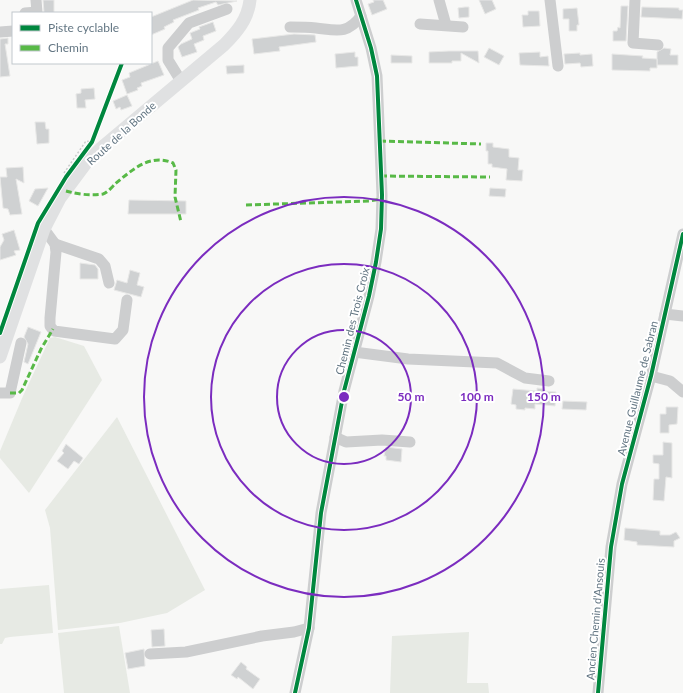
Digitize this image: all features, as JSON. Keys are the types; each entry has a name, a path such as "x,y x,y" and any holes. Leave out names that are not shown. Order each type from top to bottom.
{"main road":[{"name":"Route de la Bonde","path":"0,357 44,229 60,198 85,159 224,45 237,32 246,18 250,0"}],"street":[{"path":"36,0 37,12"},
{"name":"Chemin des Trois Croix","path":"295,693 309,628 321,513 335,437 344,391 376,262 381,229 382,199 377,76 371,48 356,0"},
{"path":"439,0 446,25"},
{"path":"550,0 553,12 555,62"},
{"path":"635,0 633,44 658,45"},
{"path":"181,81 168,60 168,48 189,24 227,9"},
{"path":"290,27 315,27 334,30 346,29 355,24 361,16"},
{"path":"420,24 463,27"},
{"path":"0,32 12,31"},
{"path":"44,229 54,244 56,252 50,318 50,326 54,331 115,339 124,330 127,300"},
{"name":"Avenue Guillaume de Sabran","path":"611,547 622,484 651,376 683,234"},
{"path":"54,244 100,259 105,266 109,283"},
{"path":"665,314 683,316"},
{"path":"0,393 10,393 21,343"},
{"path":"354,352 408,359 496,363 525,378 549,381"},
{"path":"651,376 670,382 683,392"},
{"path":"335,437 346,442 382,440 410,442"},
{"name":"Ancien Chemin d'Ansouis","path":"598,693 611,547"},
{"path":"150,654 186,652 309,628"}],"path":[{"path":"66,177 85,159 95,135"}],"shaded area":[{"path":"55,337 84,346 102,380 29,493 0,458 0,451 23,396 50,338"},
{"path":"117,417 205,590 167,613 120,623 58,630 50,528 45,510"},
{"path":"49,585 53,633 5,638 2,644 0,644 0,589"},
{"path":"119,626 130,693 64,693 58,633"},
{"path":"469,632 467,683 488,683 489,693 390,693 392,636"}],"building":[{"path":"43,0 54,0 54,12 44,12"},
{"path":"193,0 237,1 218,5 216,2 198,8 199,10 173,20 174,22 164,27 165,29 152,35 152,17"},
{"path":"373,0 383,0 387,9 372,15 368,4 374,2"},
{"path":"479,0 492,0 496,9 485,14"},
{"path":"621,6 628,6 626,41 613,41 613,31 617,31 618,27 620,28"},
{"path":"469,7 469,17 459,18 458,8"},
{"path":"642,7 679,8 679,10 683,10 682,19 641,17"},
{"path":"577,8 579,25 577,25 577,31 569,31 569,19 563,19 563,9"},
{"path":"528,11 539,11 540,26 523,27 522,15 528,15"},
{"path":"213,22 216,31 203,36 204,40 194,44 197,52 182,57 178,47 192,39 190,33 200,29 199,27"},
{"path":"294,34 315,35 316,42 279,47 280,51 254,54 252,39"},
{"path":"8,38 8,44 5,44 10,76 0,77 0,39"},
{"path":"489,48 504,56 499,65 484,57"},
{"path":"664,48 671,49 670,55 678,55 678,65 657,65 657,52"},
{"path":"478,51 479,63 461,53 461,61 452,61 452,63 429,63 429,52"},
{"path":"355,52 355,57 358,57 358,66 336,68 335,54"},
{"path":"540,52 540,57 548,56 549,66 520,65 519,53"},
{"path":"580,53 580,55 592,54 593,66 581,67 580,63 565,64 564,54"},
{"path":"612,54 643,56 642,58 657,59 657,68 650,68 650,71 612,70"},
{"path":"391,55 412,56 412,63 391,63"},
{"path":"158,61 164,75 141,83 142,86 137,88 138,90 127,94 122,80 130,77 129,73"},
{"path":"244,65 244,73 227,74 226,66"},
{"path":"94,88 95,99 85,100 86,108 77,108 76,94 81,93 81,89"},
{"path":"127,95 132,106 121,110 120,107 116,109 113,101"},
{"path":"35,122 45,122 46,129 49,129 49,143 37,144"},
{"path":"486,143 493,143 493,147 509,149 509,157 519,158 518,170 523,170 522,181 506,180 507,169 492,167 492,164 488,164 488,151 486,151"},
{"path":"23,167 24,183 16,179 22,214 10,215 8,209 3,208 0,177 7,177 6,168"},
{"path":"48,188 38,206 29,201 35,189"},
{"path":"490,188 506,189 505,197 489,196"},
{"path":"129,200 186,201 186,214 128,214"},
{"path":"14,230 20,250 14,251 16,255 0,260 0,247 4,240 2,234"},
{"path":"80,263 95,265 98,269 98,279 80,279"},
{"path":"130,270 140,273 137,285 144,287 141,297 114,290 117,280 127,283"},
{"path":"28,327 41,332 28,364 24,362 28,344 24,337"},
{"path":"537,388 544,389 544,391 556,392 555,406 535,404 535,409 525,408 525,410 516,409 516,405 511,404 513,389 537,391"},
{"path":"563,401 587,402 586,410 562,409"},
{"path":"666,407 678,407 677,424 669,425 669,433 660,433 660,414 666,414"},
{"path":"663,442 672,443 672,478 666,477 664,501 653,500 654,479 659,479 659,464 653,463 653,455 663,455"},
{"path":"66,444 83,458 79,464 74,461 68,469 57,461 64,453 62,451"},
{"path":"386,447 402,449 401,462 386,460 386,456 384,456"},
{"path":"625,528 660,531 660,535 670,535 676,532 680,538 674,541 674,547 637,545 637,542 624,540"},
{"path":"164,629 165,646 152,647 151,630"},
{"path":"144,649 145,666 128,669 125,653"},
{"path":"241,662 247,667 246,669 260,679 253,689 238,677 237,679 231,675"}],"marked path":[{"path":"380,141 481,144"},
{"path":"66,191 93,195 103,194 128,173 142,164 157,160 165,160 173,163 176,170 175,197 181,222"},
{"path":"381,176 490,177"},
{"path":"246,205 369,201 382,199"},
{"path":"10,393 19,393 22,390 41,349 53,329"}],"cycle path":[{"path":"295,693 309,628 321,513 344,391 369,296 381,229 382,195 377,76 371,48 356,0"},
{"path":"0,333 38,223 66,177 92,142 122,64"},
{"path":"598,693 611,547 622,484 651,376 683,234"}]}
